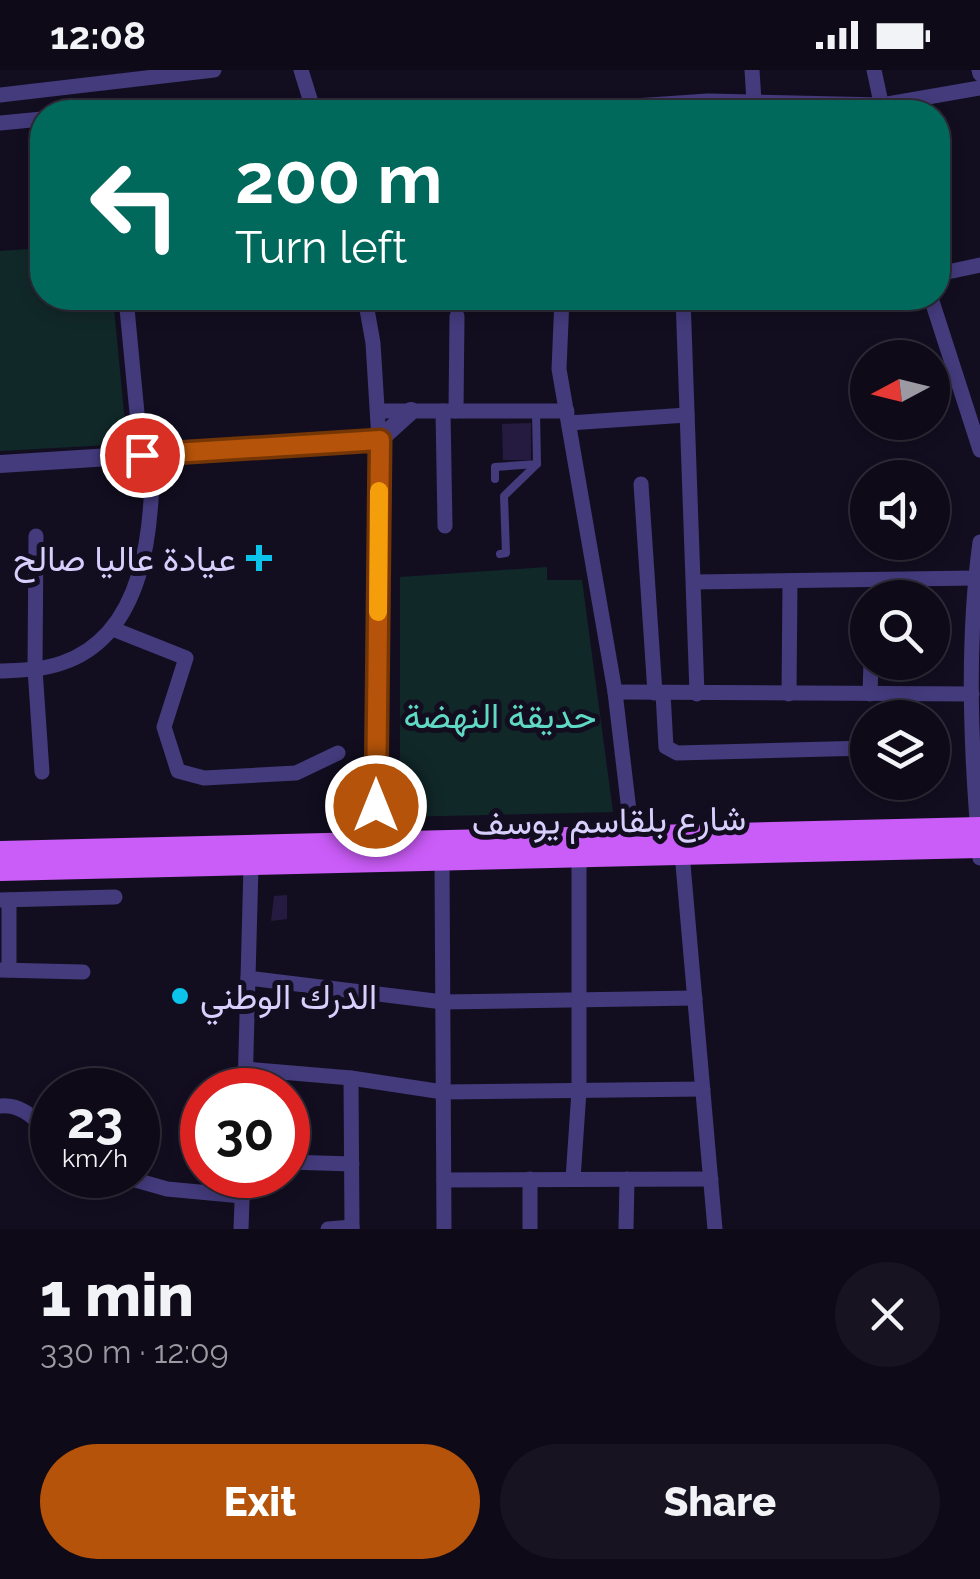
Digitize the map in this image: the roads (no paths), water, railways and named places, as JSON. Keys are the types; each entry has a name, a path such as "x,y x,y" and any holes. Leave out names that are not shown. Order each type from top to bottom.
{"main road":[{"name":"شارع بلقاسم يوسف","path":"0,852 632,836 979,837"},
{"name":"شارع بلقاسم يوسف","path":"0,870 682,853 979,837"}],"street":[{"path":"0,95 214,70"},
{"path":"302,70 311,100"},
{"path":"752,70 754,100"},
{"path":"874,70 880,100"},
{"path":"924,100 980,88"},
{"path":"0,123 30,120"},
{"path":"950,271 980,265"},
{"path":"0,671 64,663 92,648 113,629 130,598 142,561 153,496 128,310"},
{"path":"366,310 380,440 376,843"},
{"path":"561,310 558,346 614,692 632,836"},
{"path":"683,310 697,694"},
{"path":"935,310 980,450"},
{"path":"445,526 449,411 458,316"},
{"path":"378,411 536,411 568,416 687,414"},
{"path":"0,464 380,440 411,411"},
{"path":"641,484 666,746 677,753 850,748"},
{"path":"36,536 36,669 42,772"},
{"path":"980,542 975,578 972,694 980,858"},
{"path":"873,580 975,578"},
{"path":"694,582 850,580"},
{"path":"789,694 790,581"},
{"path":"113,629 186,658 164,727 178,771 204,778 296,773 338,752"},
{"path":"870,680 870,694"},
{"path":"614,692 972,694"},
{"path":"911,694 911,700"},
{"path":"682,853 715,1229"},
{"path":"574,1179 579,1090 579,856"},
{"path":"442,859 444,1229"},
{"path":"246,1068 251,866"},
{"path":"83,972 5,970 5,900 116,898"},
{"path":"248,978 443,1002 695,998"},
{"path":"310,1074 443,1092 702,1089"},
{"path":"328,1229 352,1228 352,1078"},
{"path":"0,1106 14,1105 30,1115"},
{"path":"310,1163 352,1164"},
{"path":"626,1229 627,1178"},
{"path":"444,1180 710,1178"},
{"path":"530,1179 530,1229"},
{"path":"241,1229 242,1198"}],"lane":[{"path":"500,554 506,554 504,496 537,464 536,411"},
{"path":"495,478 495,466 537,464"}],"place":[{"name":"عيادة عاليا صالح","path":"259,558"},
{"name":"الدرك الوطني","path":"180,996"}],"park label":[{"name":"حديقة النهضة","path":"500,715"}]}
